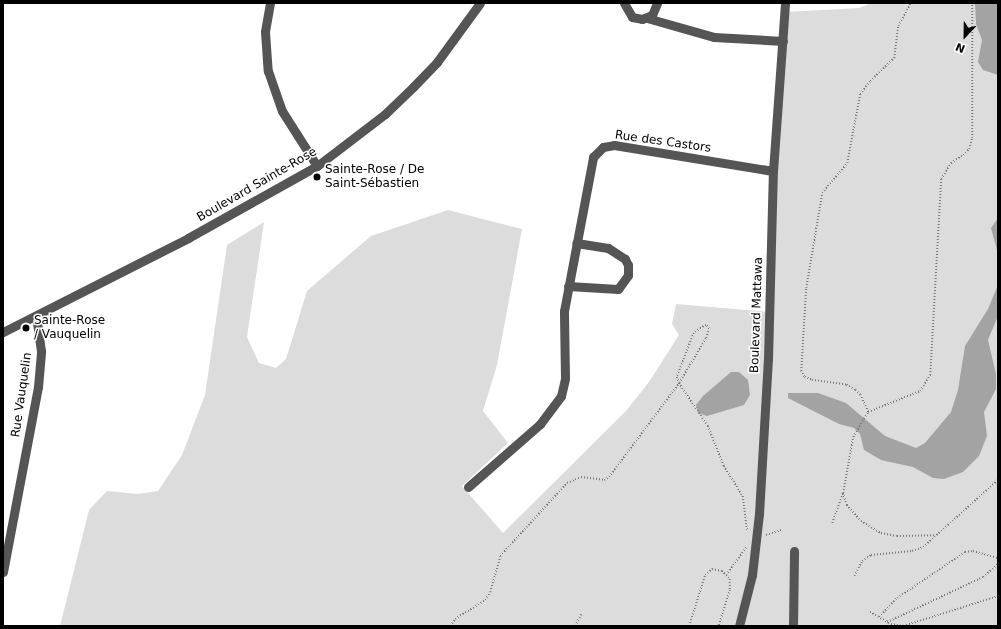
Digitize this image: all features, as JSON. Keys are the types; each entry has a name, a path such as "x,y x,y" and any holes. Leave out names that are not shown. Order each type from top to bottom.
{"street":[{"path":"270,3 265,32 268,71 282,111 317,166"},
{"name":"Boulevard Sainte-Rose","path":"3,332 188,238 317,166 385,114 413,88 437,62 480,3"},
{"path":"624,3 632,16 647,18 714,37 783,40"},
{"path":"647,18 656,10 657,3"},
{"name":"Boulevard Mattawa","path":"740,626 752,575 759,514 768,359 773,171 785,3"},
{"name":"Rue des Castors","path":"468,487 540,424 561,396 566,378 564,311 593,157 602,148 614,145 773,171"},
{"path":"568,286 618,289 628,275 628,265 625,259 608,248 576,243"},
{"name":"Rue Vauquelin","path":"3,572 38,387 41,351 36,316"},
{"path":"793,626 794,551"}],"path":[{"path":"868,412 860,395 855,390 846,385 812,380 804,377 801,371 806,288 822,193 847,163 860,94 870,81 894,58 898,26 911,3"},
{"path":"832,523 843,493 853,437 868,412 920,391 930,375 941,179 950,163 963,156 969,149 972,138 972,3"},
{"path":"450,626 455,619 484,600 490,592 500,556 567,483 580,477 604,480 609,477 679,383 706,338 709,326 706,324 694,333 679,366 677,376 679,383 708,426 724,466 743,496 747,534"},
{"path":"854,576 862,561 871,555 912,552 923,547 998,480"},
{"path":"843,493 847,505 861,521 882,533 897,536 936,535"},
{"path":"879,617 897,598 965,552 973,551 998,558"},
{"path":"887,622 983,577 998,564"},
{"path":"689,626 706,574 712,570 722,571 730,579 730,590 719,626"},
{"path":"870,612 887,622 903,626 998,596"},
{"path":"575,626 582,614"}],"shaded area":[{"path":"872,3 998,3 998,626 60,626 89,510 107,491 138,494 158,491 182,455 205,395 227,245 264,222 247,337 259,363 276,368 286,359 307,291 371,236 448,210 522,229 497,365 483,411 508,443 462,486 503,533 626,411 649,382 679,335 672,324 676,304 769,312 785,12 859,8"},
{"path":"975,3 998,3 998,75 983,70 978,62 982,40 976,24"},
{"path":"998,218 998,254 991,228"},
{"path":"998,285 998,316 988,340 996,374 996,389 984,412 987,436 979,456 963,472 944,479 933,478 913,467 881,460 864,450 860,434 854,428 839,424 788,398 788,393 818,393 846,403 885,436 916,448 925,443 951,412 958,390 965,346 988,309"},
{"path":"731,372 739,372 748,380 750,395 744,405 707,416 698,413 696,405 703,396"}],"place":[{"name":"Sainte-Rose / De Saint-Sébastien","path":"317,177"},
{"name":"Sainte-Rose / Vauquelin","path":"26,328"}]}
